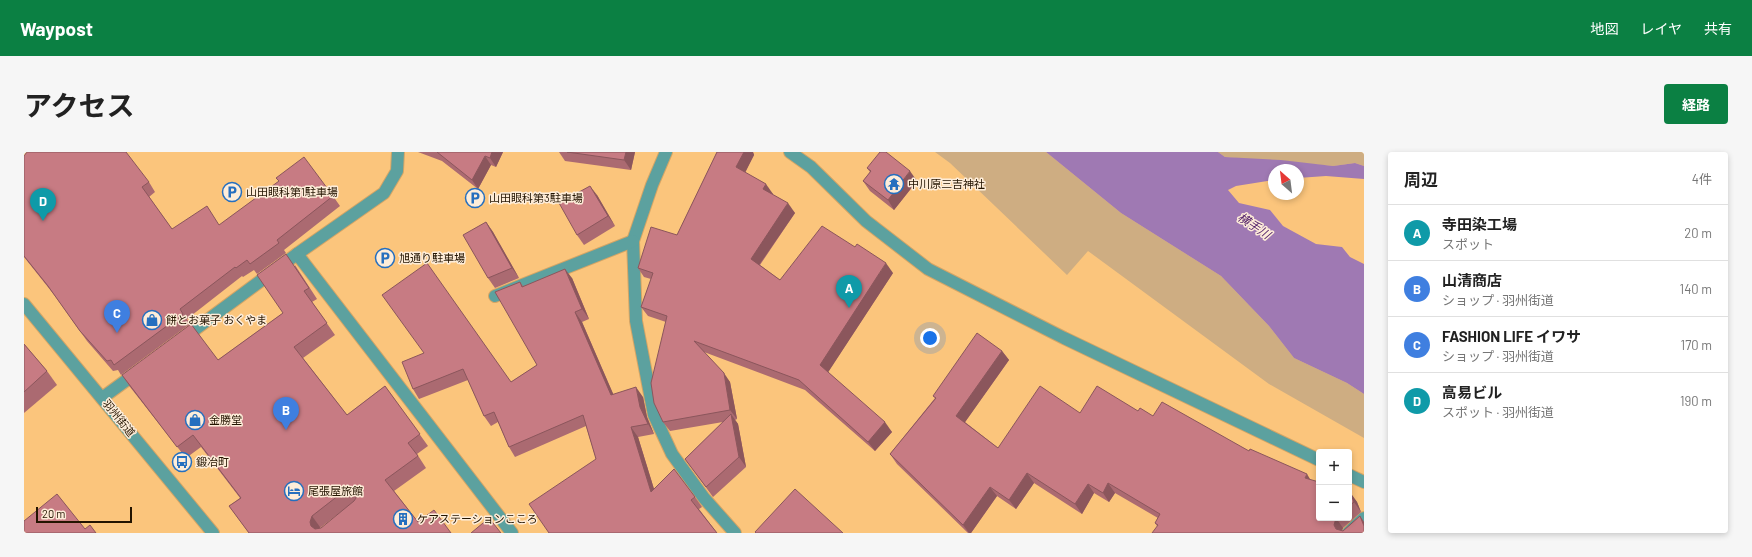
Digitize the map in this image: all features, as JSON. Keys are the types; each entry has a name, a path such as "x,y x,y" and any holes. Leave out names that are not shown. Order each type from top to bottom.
{"street":[{"path":"172,347 297,254 384,193 397,171 398,152"},
{"path":"666,152 652,184 633,241 636,321 654,415 672,454 704,498 735,533"},
{"path":"790,152 811,167 866,221 928,269 1064,338 1316,459"},
{"path":"495,296 633,241"},
{"path":"297,254 512,533"},
{"name":"羽州街道","path":"24,304 213,533"},
{"path":"102,398 146,365"},
{"path":"1352,476 1364,482"},
{"path":"1348,533 1364,518"}],"shaded area":[{"path":"935,152 1046,152 1121,213 1221,276 1269,326 1294,358 1347,383 1364,394 1364,438 1269,384 1088,251 1067,275 950,163"},
{"path":"1218,152 1364,152 1364,166 1355,163 1333,166 1225,157"}],"water":[{"name":"横手川","path":"1046,152 1218,152 1225,157 1281,160 1333,166 1355,163 1364,166 1364,179 1326,176 1304,178 1304,164 1268,164 1268,181 1236,186 1228,190 1239,203 1270,210 1283,226 1316,244 1342,247 1350,257 1364,264 1364,394 1347,383 1294,358 1269,326 1221,276 1121,213"}],"building":[{"path":"27,152 126,152 149,182 142,187 172,229 207,206 219,225 279,181 276,178 304,157 333,196 277,240 279,243 250,264 247,260 236,268 235,267 180,309 183,314 114,365 111,360 107,361 80,331 48,286 24,256 24,156"},
{"path":"437,152 492,152 490,158 485,156 472,180"},
{"path":"567,152 626,152 624,160"},
{"path":"717,152 744,152 736,167 766,184 763,189 788,203 751,259 780,280 822,226 855,247 857,244 886,263 820,365 885,422 868,442 799,380 694,341 724,373 730,410 663,422 654,403 651,383 667,316 641,307 653,273 638,268 651,227 677,235"},
{"path":"880,152 886,152 910,171 888,200 863,181 871,171 867,168"},
{"path":"590,186 608,216 577,235 559,203"},
{"path":"486,222 512,268 488,278 463,235"},
{"path":"286,254 309,288 304,291 327,323 294,347 347,415 385,386 420,434 408,443 418,456 385,480 418,522 434,510 451,533 249,533 229,506 241,498 193,435 177,447 122,375 191,324 218,360 283,313 257,275","holes":["348,488 355,491 356,498 354,501 321,528 315,529 311,526 310,522 312,516"]},
{"path":"427,263 511,382 537,365 495,292 520,282 522,287 565,269 582,309 575,312 611,395 636,387 640,407 648,424 631,427 651,492 674,469 695,497 691,500 717,533 549,533 529,504 596,459 583,415 509,447 494,412 484,416 463,369 413,389 402,362 424,353 382,295"},
{"path":"977,333 1002,351 956,416 998,448 1040,386 1080,413 1097,386 1138,411 1140,408 1153,416 1162,402 1249,451 1250,449 1307,474 1305,478 1316,481 1316,521 1335,521 1334,525 1336,529 1343,531 1360,516 1364,526 1364,533 1152,533 1158,525 1155,523 1160,514 1108,483 1103,493 1088,484 1075,504 1027,473 1009,500 990,487 963,525 890,454 936,398 933,396"},
{"path":"24,344 47,371 24,392"},
{"path":"731,414 739,457 706,487 685,459"},
{"path":"795,489 843,533 756,533 755,532"},
{"path":"57,494 85,529 90,525 96,533 24,533 24,521"},
{"path":"489,518 501,533 471,533"}],"place":[{"name":"中川原三吉神社","path":"894,184"},
{"name":"山田眼科第1駐車場","path":"232,192"},
{"name":"山田眼科第3駐車場","path":"475,198"},
{"name":"高易ビル","path":"43,221"},
{"name":"旭通り駐車場","path":"385,258"},
{"name":"寺田染工場","path":"849,308"},
{"name":"餅とお菓子 おくやま","path":"152,320"},
{"name":"FASHION LIFE イワサ","path":"117,333"},
{"name":"金勝堂","path":"195,420"},
{"name":"山清商店","path":"286,430"},
{"name":"鍛冶町","path":"182,462"},
{"name":"尾張屋旅館","path":"294,491"},
{"name":"ケアステーションこころ","path":"403,519"}]}
